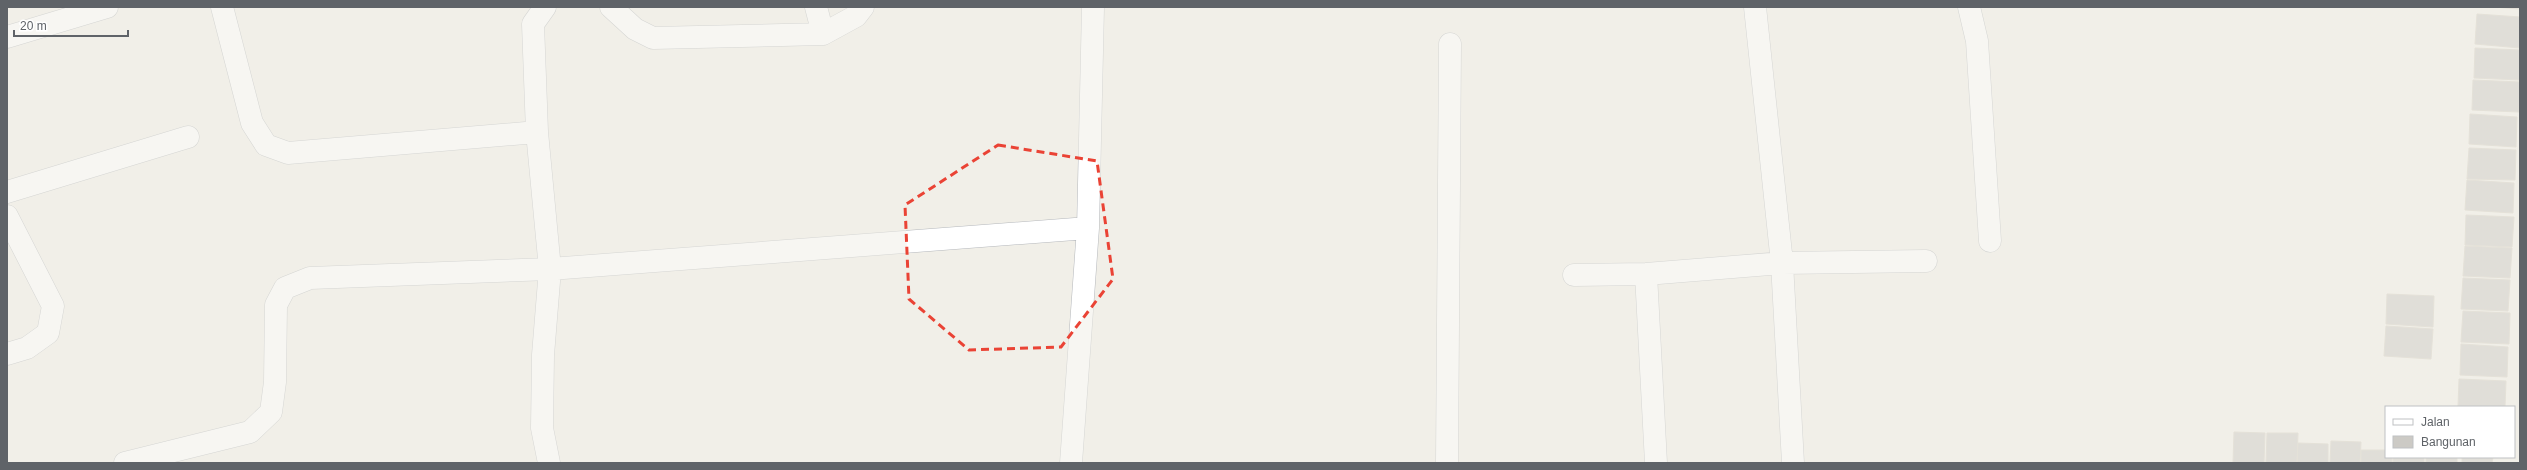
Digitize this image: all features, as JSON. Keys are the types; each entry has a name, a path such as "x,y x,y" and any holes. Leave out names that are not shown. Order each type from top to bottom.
{"street":[{"path":"7,37 107,7"},
{"path":"222,7 252,123 266,145 288,153 537,132"},
{"path":"545,7 533,24 537,132 550,268 543,354 542,428 550,463"},
{"path":"611,7 635,29 653,38 823,34 856,16 863,7"},
{"path":"816,7 823,34"},
{"path":"1071,463 1088,228 1093,7"},
{"path":"1755,7 1782,263 1793,463"},
{"path":"1969,7 1977,41 1990,241"},
{"path":"1447,463 1450,44"},
{"path":"7,192 188,137"},
{"path":"7,216 53,306 48,333 27,348 7,354"},
{"path":"125,463 250,432 271,412 275,382 276,305 285,288 310,278 550,268 1088,228"},
{"path":"1574,275 1646,274 1782,263 1926,261"},
{"path":"1646,274 1656,463"}],"highlighted area":[{"path":"998,145 1097,161 1113,279 1061,347 969,350 909,299 905,205"}],"building":[{"path":"2493,7 2520,7 2520,9"},
{"path":"2477,14 2520,17 2520,48 2475,44"},
{"path":"2475,48 2520,50 2520,80 2474,78"},
{"path":"2473,80 2520,82 2519,112 2472,110"},
{"path":"2470,114 2517,117 2516,147 2469,144"},
{"path":"2469,148 2516,150 2515,180 2467,179"},
{"path":"2467,180 2514,183 2513,213 2465,210"},
{"path":"2466,215 2514,217 2512,247 2465,245"},
{"path":"2465,246 2512,248 2510,278 2463,276"},
{"path":"2463,278 2510,280 2508,311 2461,309"},
{"path":"2387,294 2434,296 2433,327 2386,324"},
{"path":"2463,311 2510,313 2509,344 2461,342"},
{"path":"2386,326 2433,329 2431,359 2384,356"},
{"path":"2461,344 2508,347 2507,377 2460,375"},
{"path":"2459,379 2506,381 2505,406 2458,406"},
{"path":"2234,432 2265,433 2264,463 2233,463"},
{"path":"2267,433 2298,433 2297,463 2266,463"},
{"path":"2331,441 2361,442 2360,463 2330,463"},
{"path":"2298,443 2328,444 2328,463 2297,463"},
{"path":"2361,450 2385,450 2385,458 2392,458 2392,463 2361,463"},
{"path":"2393,458 2424,458 2424,463 2393,463"},
{"path":"2426,458 2457,458 2457,463 2426,463"},
{"path":"2462,458 2493,458 2492,463 2462,463"}]}
